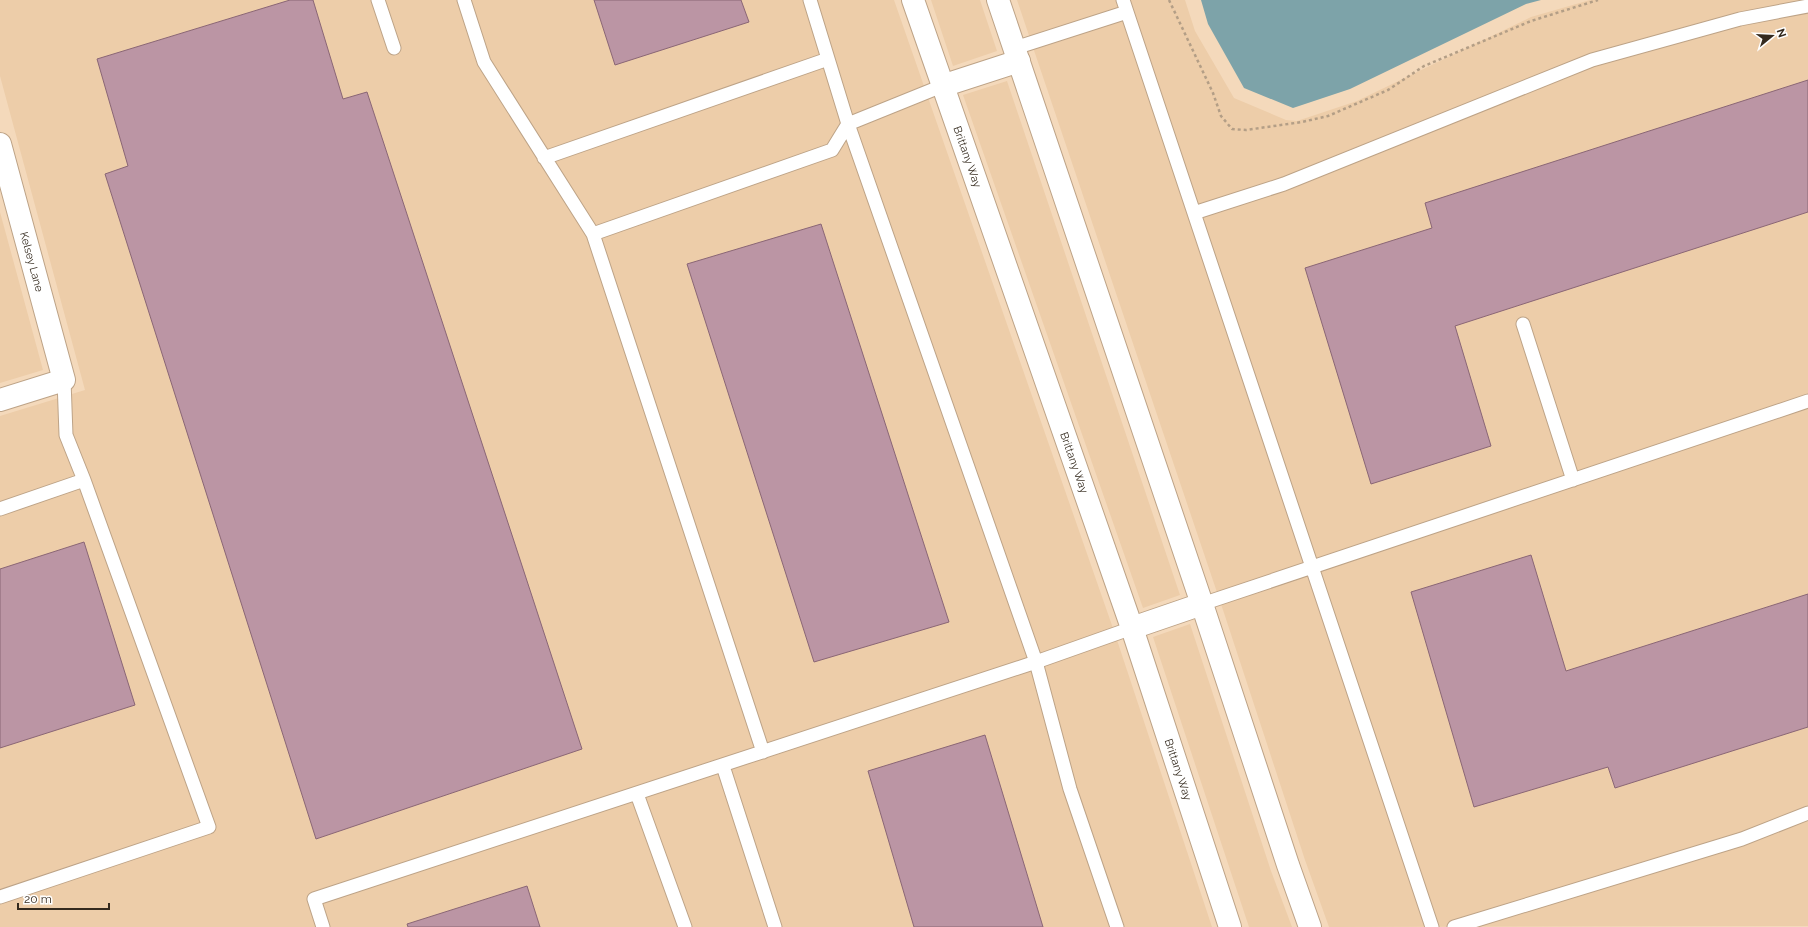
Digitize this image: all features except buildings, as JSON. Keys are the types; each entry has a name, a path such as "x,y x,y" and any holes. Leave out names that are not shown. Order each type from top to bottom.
{"street":[{"name":"Brittany Way","path":"913,0 1132,628 1230,927"},
{"path":"998,0 1202,604 1288,866 1310,927"},
{"path":"942,86 1017,55"},
{"name":"Kelsey Lane","path":"0,144 64,380"},
{"path":"0,400 64,380"},
{"path":"1132,628 1202,604"}],"lane":[{"path":"378,0 394,48"},
{"path":"464,0 484,62 593,234 763,752"},
{"path":"810,0 848,124 1036,662 1070,789 1117,927"},
{"path":"1017,55 1125,6 1432,927"},
{"path":"1194,213 1284,184 1592,60 1740,18 1808,6"},
{"path":"544,158 828,59"},
{"path":"593,234 832,150 848,124 942,86"},
{"path":"1523,324 1573,480"},
{"path":"0,897 209,827 84,480 66,435 64,380"},
{"path":"1202,604 1808,401"},
{"path":"0,508 84,480"},
{"path":"323,927 314,899 723,766 877,713 1036,662 1132,628"},
{"path":"723,766 775,927"},
{"path":"637,794 685,927"},
{"path":"1454,927 1742,839 1808,813"}],"path":[{"path":"1169,0 1213,93 1221,116 1232,129 1246,130 1302,122 1328,116 1388,90 1424,66 1530,21 1598,0"}],"shaded area":[{"path":"0,0 894,0 1115,634 1212,927 0,927 0,416 85,390 0,76"},
{"path":"931,0 980,0 997,51 953,66"},
{"path":"1017,0 1185,0 1195,31 1234,98 1286,120 1297,121 1357,101 1531,17 1590,0 1808,0 1808,926 1329,927 1305,860 1224,613"},
{"path":"1007,81 1180,595 1143,608 963,95"},
{"path":"0,212 43,370 0,383"},
{"path":"1190,624 1271,871 1292,927 1249,927 1153,637"}],"water":[{"path":"1201,0 1541,0 1526,4 1350,89 1293,108 1244,88 1208,24"}]}
